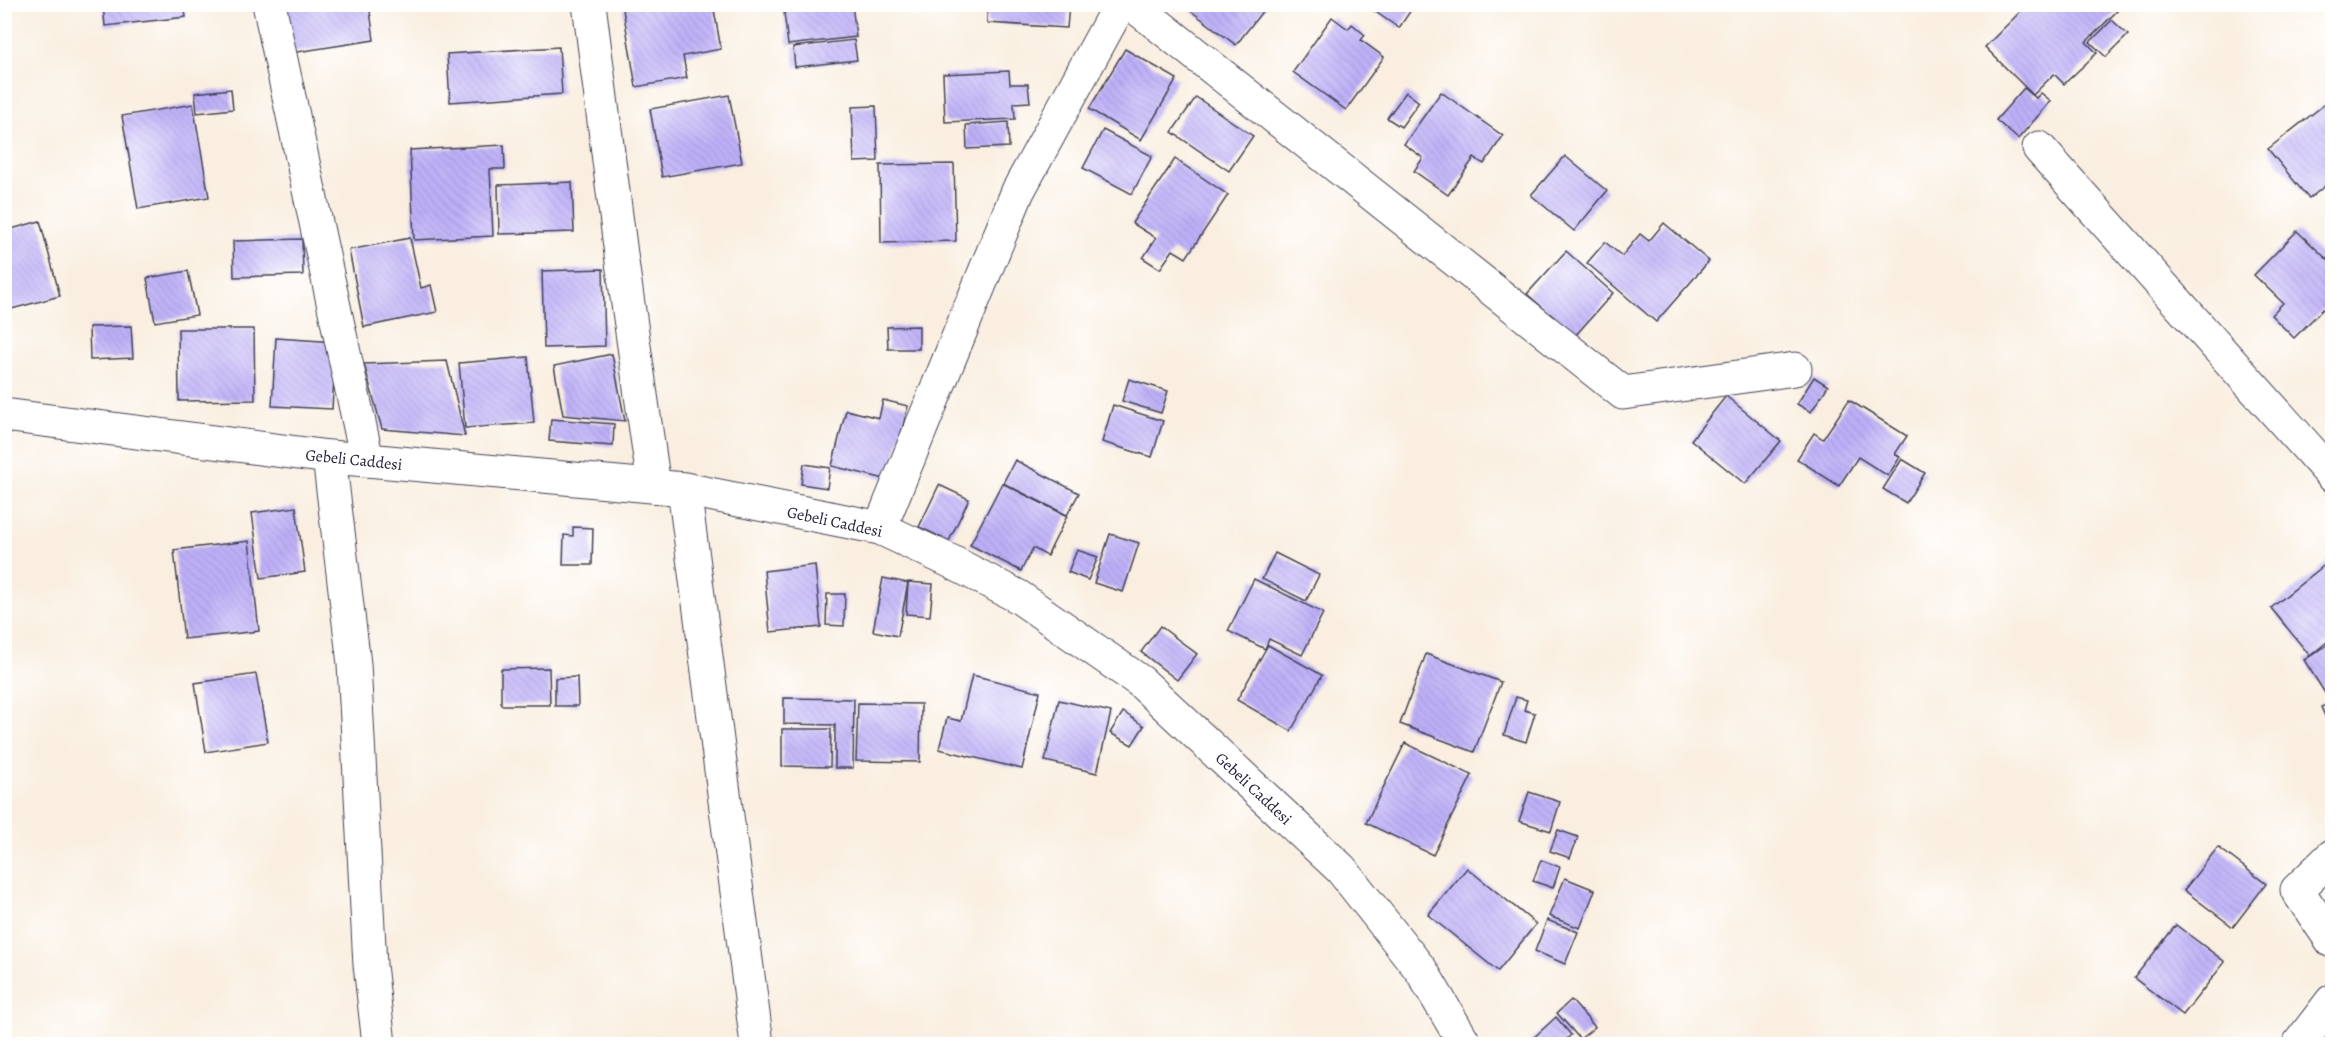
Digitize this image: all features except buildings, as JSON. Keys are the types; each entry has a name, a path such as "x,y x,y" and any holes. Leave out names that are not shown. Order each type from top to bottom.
{"street":[{"path":"269,4 367,460"},
{"path":"589,4 621,262 669,487 757,1044"},
{"path":"880,528 1018,191 1120,4"},
{"path":"1132,4 1623,393 1795,369"},
{"path":"2039,148 2332,475"},
{"name":"Gebeli Caddesi","path":"4,415 328,457 669,487 880,528 1019,597 1142,682 1341,868 1421,970 1465,1044"},
{"path":"328,457 354,664 370,966 379,1044"},
{"path":"2332,856 2297,890 2332,941"},
{"path":"2299,1044 2332,1001"}]}
